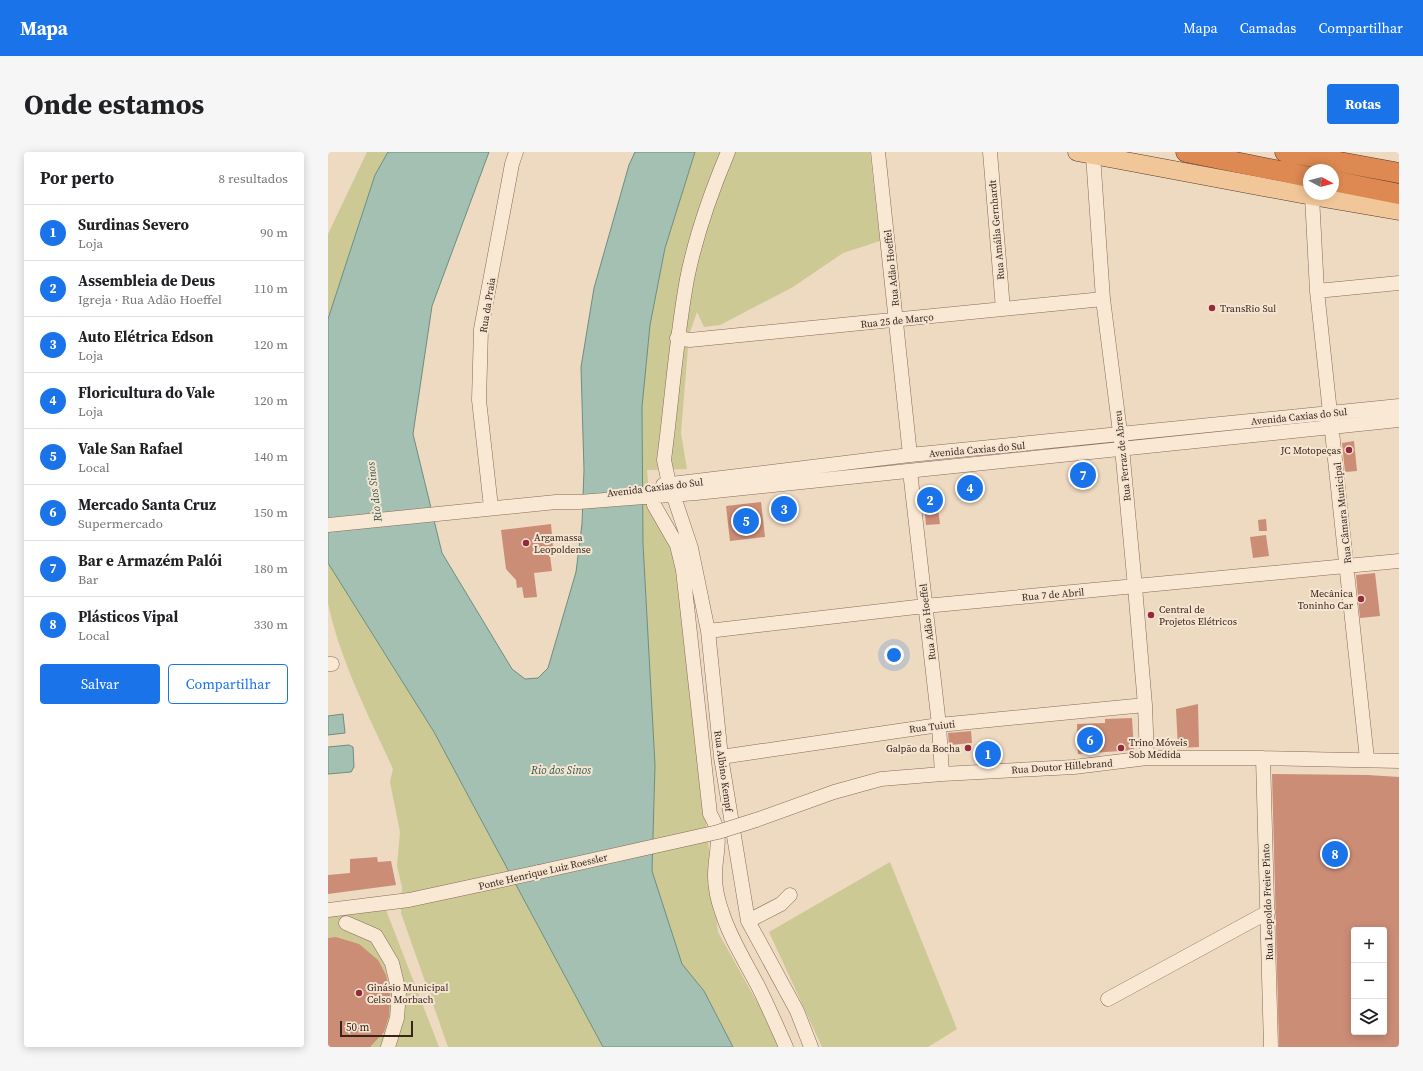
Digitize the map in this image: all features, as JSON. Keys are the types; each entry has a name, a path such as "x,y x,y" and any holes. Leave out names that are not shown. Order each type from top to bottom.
{"highway":[{"path":"1186,152 1303,176"},
{"path":"1285,152 1399,173"},
{"path":"1339,192 1399,194"}],"main road":[{"path":"1085,154 1303,189"},
{"path":"1339,195 1399,210"}],"street":[{"name":"Rua da Praia","path":"491,508 480,400 481,329 512,164 516,152"},
{"name":"Rua Albino Kempf","path":"728,152 700,231 689,271 684,339 664,460 691,548 708,631 721,757 748,921 796,1011 811,1047"},
{"name":"Rua Adão Hoeffel","path":"878,152 910,455"},
{"name":"Rua Amália Gernhardt","path":"990,152 1003,309"},
{"name":"Rua Ferraz de Abreu","path":"1085,154 1121,442 1145,705 1147,758"},
{"name":"Rua Câmara Municipal","path":"1324,200 1317,290 1348,566 1367,759"},
{"path":"1317,290 1399,283"},
{"name":"Rua 25 de Março","path":"684,339 896,320 1103,299"},
{"name":"Avenida Caxias do Sul","path":"672,489 910,471 1331,412 1399,406"},
{"name":"Avenida Caxias do Sul","path":"328,525 578,500 649,496 672,489 910,455 1333,427 1399,420"},
{"name":"Rua Adão Hoeffel","path":"910,471 939,724 942,774"},
{"path":"649,496 677,545 683,570 710,814 715,823 719,845 715,860 715,878 721,910 728,932 759,988 786,1047"},
{"path":"669,530 682,520"},
{"name":"Rua 7 de Abril","path":"708,631 925,606 1399,561"},
{"name":"Rua Tuiuti","path":"721,757 939,724 1145,705"},
{"name":"Rua Doutor Hillebrand","path":"756,820 834,792 881,779 942,774 1074,767 1147,758 1367,759 1399,761"},
{"name":"Rua Leopoldo Freire Pinto","path":"1263,758 1268,912 1269,1046"},
{"name":"Ponte Henrique Luiz Roessler","path":"328,910 409,900 466,889 718,832 756,820"},
{"path":"748,921 781,904 790,894"},
{"path":"1108,1000 1268,912"},
{"path":"346,923 376,936 392,963 399,992 397,1018 388,1047"}],"shaded area":[{"path":"367,152 388,152 375,175 328,319 328,234"},
{"path":"695,152 870,152 880,241 843,253 793,287 720,325 704,327 697,312 689,335 681,433 687,469 647,470 650,507 677,558 718,932 767,1020 780,1047 733,1047 704,991 682,964 652,871 655,765 643,544 642,407 650,325 665,248"},
{"path":"328,563 434,732 603,1047 448,1047 401,913 402,887 397,866 400,832 390,782 393,769 356,688 333,625 328,603"},
{"path":"890,862 957,1029 928,1047 822,1047 769,932"},
{"path":"386,910 439,1047 328,1047 328,915"}],"water":[{"name":"Rio dos Sinos","path":"388,152 489,152 432,306 413,434 442,553 512,669 525,679 538,678 548,668 576,572 582,524 584,470 581,367 594,288 629,165 635,152 695,152 665,248 650,325 642,407 643,544 655,765 652,871 682,964 704,991 733,1047 603,1047 434,732 328,563 328,319 375,175"},
{"path":"343,714 345,733 328,735 328,716"},
{"path":"349,745 353,747 354,767 351,772 328,774 328,747"}],"building":[{"path":"1354,441 1357,471 1345,472 1342,443"},
{"path":"936,492 940,524 926,525 923,493"},
{"path":"761,502 765,537 730,541 726,506"},
{"path":"1266,519 1267,531 1259,531 1258,520"},
{"path":"551,524 553,547 549,548 552,571 534,573 537,597 524,598 522,587 517,588 516,580 506,569 501,530"},
{"path":"1266,535 1269,556 1253,558 1250,537"},
{"path":"1375,573 1380,616 1360,618 1356,575"},
{"path":"1198,704 1199,747 1178,748 1176,709"},
{"path":"1132,718 1134,750 1078,754 1077,724 1105,723 1105,719"},
{"path":"971,731 972,743 949,745 948,733"},
{"path":"1272,774 1368,775 1399,777 1399,1047 1279,1047"},
{"path":"377,857 378,862 391,861 396,885 328,894 328,875 350,873 350,859"},
{"name":"Ginásio Municipal Celso Morbach","path":"336,937 359,944 378,960 386,975 390,994 389,1016 384,1032 370,1047 328,1047 328,938"}],"place":[{"name":"TransRio Sul","path":"1212,308"},
{"name":"JC Motopeças","path":"1349,450"},
{"name":"Bar e Armazém Palói","path":"1083,475"},
{"name":"Floricultura do Vale","path":"970,488"},
{"name":"Assembleia de Deus","path":"930,500"},
{"name":"Auto Elétrica Edson","path":"784,509"},
{"name":"Vale San Rafael","path":"746,521"},
{"name":"Argamassa Leopoldense","path":"526,543"},
{"name":"Mecânica Toninho Car","path":"1361,599"},
{"name":"Central de Projetos Elétricos","path":"1151,615"},
{"name":"Mercado Santa Cruz","path":"1090,740"},
{"name":"Galpão da Bocha","path":"968,748"},
{"name":"Trino Móveis Sob Medida","path":"1121,748"},
{"name":"Surdinas Severo","path":"988,754"},
{"name":"Plásticos Vipal","path":"1335,854"},
{"name":"Ginásio Municipal Celso Morbach","path":"359,993"}]}
